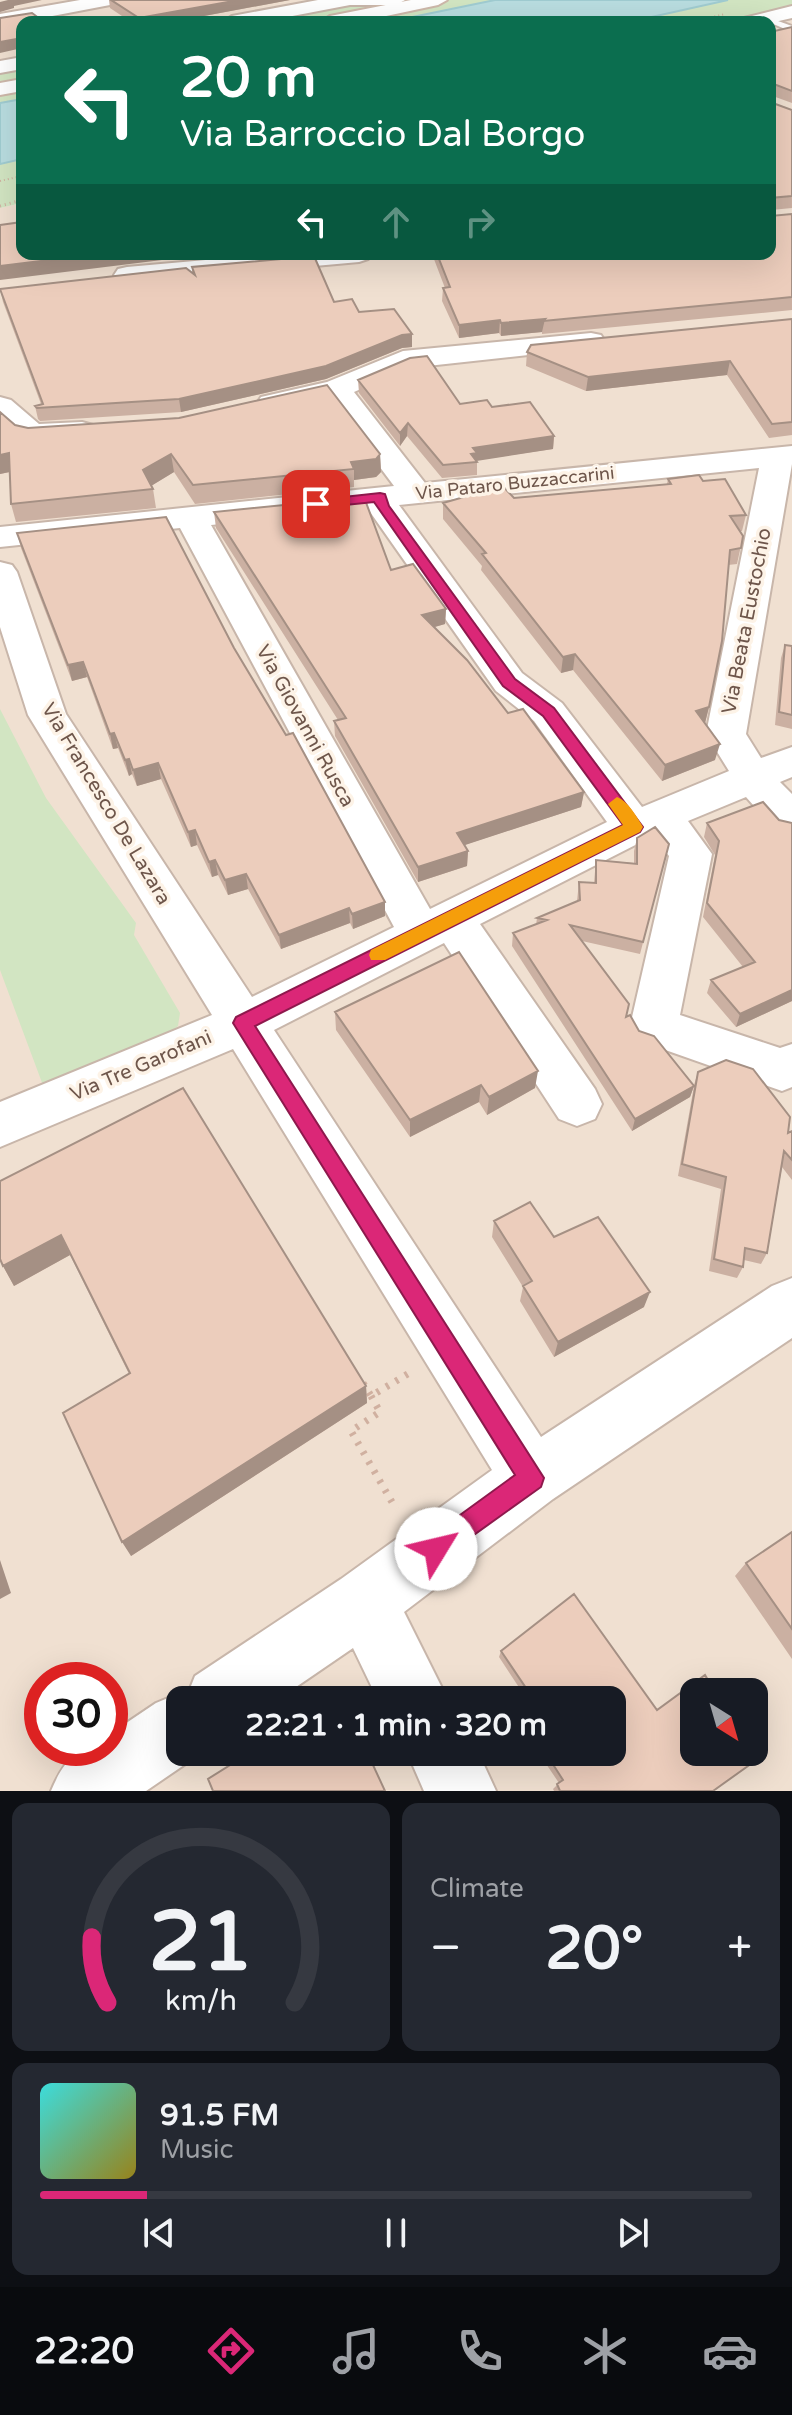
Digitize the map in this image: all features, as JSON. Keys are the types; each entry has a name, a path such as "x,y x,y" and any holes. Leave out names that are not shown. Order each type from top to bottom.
{"street":[{"path":"23,0 46,16"},
{"path":"51,16 110,0"},
{"path":"263,16 349,0 396,0"},
{"path":"359,16 438,0"},
{"path":"217,6 230,16"},
{"path":"0,89 16,69"},
{"path":"95,279 140,263 213,260"},
{"path":"250,408 336,389 403,360 621,338"},
{"path":"336,389 409,482 383,507 509,682 548,712 648,822 691,854 654,1026 782,1070 792,1065"},
{"path":"0,406 32,434 107,429"},
{"name":"Via Pataro Buzzaccarini","path":"0,537 782,456"},
{"name":"Via Beata Eustochio","path":"782,456 776,464 726,734 753,778 792,821"},
{"name":"Via Giovanni Rusca","path":"190,517 436,926"},
{"name":"Via Francesco De Lazara","path":"0,572 47,715 532,1478"},
{"name":"Via Tre Garofani","path":"0,1125 243,1023 648,822 792,761"},
{"path":"436,926 577,1104"},
{"path":"240,1686 364,1602 532,1478 792,1305"},
{"path":"364,1602 407,1686"},
{"path":"86,1791 166,1737"},
{"path":"448,1766 461,1791"}],"path":[{"path":"371,1396 450,1350"},
{"path":"355,1370 380,1412 351,1431 396,1509"}],"shaded area":[{"path":"0,0 326,0 247,16 16,16 16,61 0,63"},
{"path":"792,8 792,1791 0,1791 0,208 16,204 16,260 776,260 776,16 762,16"}],"green space":[{"path":"351,0 792,0 792,8 762,16 256,16"},
{"path":"16,61 16,204 0,208 0,64"},
{"path":"0,709 46,798 136,923 134,935 180,1013 178,1026 166,1035 44,1088 0,970"}],"water":[{"path":"495,0 728,0 656,16 417,16"},
{"path":"16,100 16,160 0,164 0,103"}],"building":[{"path":"111,0 239,0 150,16 136,16"},
{"path":"32,13 36,16 16,16 16,39 0,42 0,18"},
{"path":"792,27 792,91 776,85 776,31"},
{"path":"776,104 792,110 792,196 776,197"},
{"path":"792,214 792,297 543,321 545,319 501,323 500,320 459,325 443,288 450,287 439,260 776,260 776,216"},
{"path":"16,223 16,260 49,260 0,266 0,225"},
{"path":"270,260 316,260 334,302 352,299 359,312 394,309 412,334 402,335 326,366 179,399 35,406 43,404 0,289 186,268 195,275 192,267"},
{"path":"792,319 792,422 772,424 730,361 588,377 527,352 531,345"},
{"path":"427,356 460,404 487,400 492,407 530,402 554,436 473,448 477,453 471,454 477,462 443,465 408,423 400,433 358,380 410,358"},
{"path":"327,385 380,454 376,459 351,462 354,469 193,485 171,454 143,470 153,489 11,504 9,453 0,455 0,412 15,425 28,428 179,418"},
{"path":"699,475 703,481 725,479 746,515 730,516 743,536 741,548 730,550 722,641 709,707 696,711 720,744 665,765 575,654 563,657 482,554 486,553 443,503 471,495 463,486 499,482 514,498 671,484 668,479"},
{"path":"364,497 391,570 413,564 446,609 422,615 467,660 508,713 523,709 584,792 457,833 468,851 418,867 334,721 346,718 214,512"},
{"path":"166,517 234,648 286,735 293,733 385,902 352,914 349,908 279,935 246,874 225,880 215,860 209,862 195,830 188,832 158,763 133,770 129,759 125,760 114,733 110,734 83,662 68,665 17,533"},
{"path":"785,645 792,646 792,715 779,712"},
{"path":"763,802 779,820 792,823 792,990 740,1014 711,980 755,962 707,903 719,841 707,823"},
{"path":"655,827 669,844 643,942 570,925 629,1004 626,1017 630,1015 639,1031 654,1036 694,1086 635,1119 513,933 547,920 537,918 580,900 579,882 596,883 596,860 637,864 637,838"},
{"path":"459,952 538,1071 489,1097 481,1085 410,1120 335,1012"},
{"path":"726,1060 753,1069 790,1117 788,1133 792,1131 792,1160 784,1151 767,1253 745,1248 743,1267 714,1259 726,1177 682,1164 698,1072"},
{"path":"183,1088 366,1386 122,1542 63,1413 130,1373 61,1235 3,1266 0,1259 0,1181"},
{"path":"530,1202 554,1237 598,1217 650,1292 558,1342 523,1286 532,1281 494,1221"},
{"path":"792,1532 792,1629 746,1563"},
{"path":"574,1594 657,1710 680,1693 680,1766 748,1766 713,1791 560,1791 557,1784 563,1780 554,1766 626,1766 626,1686 525,1686 501,1651"},
{"path":"229,1766 373,1766 385,1791 213,1791 208,1779"}],"slow traffic":[{"path":"378,955 634,827 617,804"}],"route":[{"path":"316,504 380,497 383,507 509,682 548,712 634,827 243,1023 532,1478 436,1549"}]}
